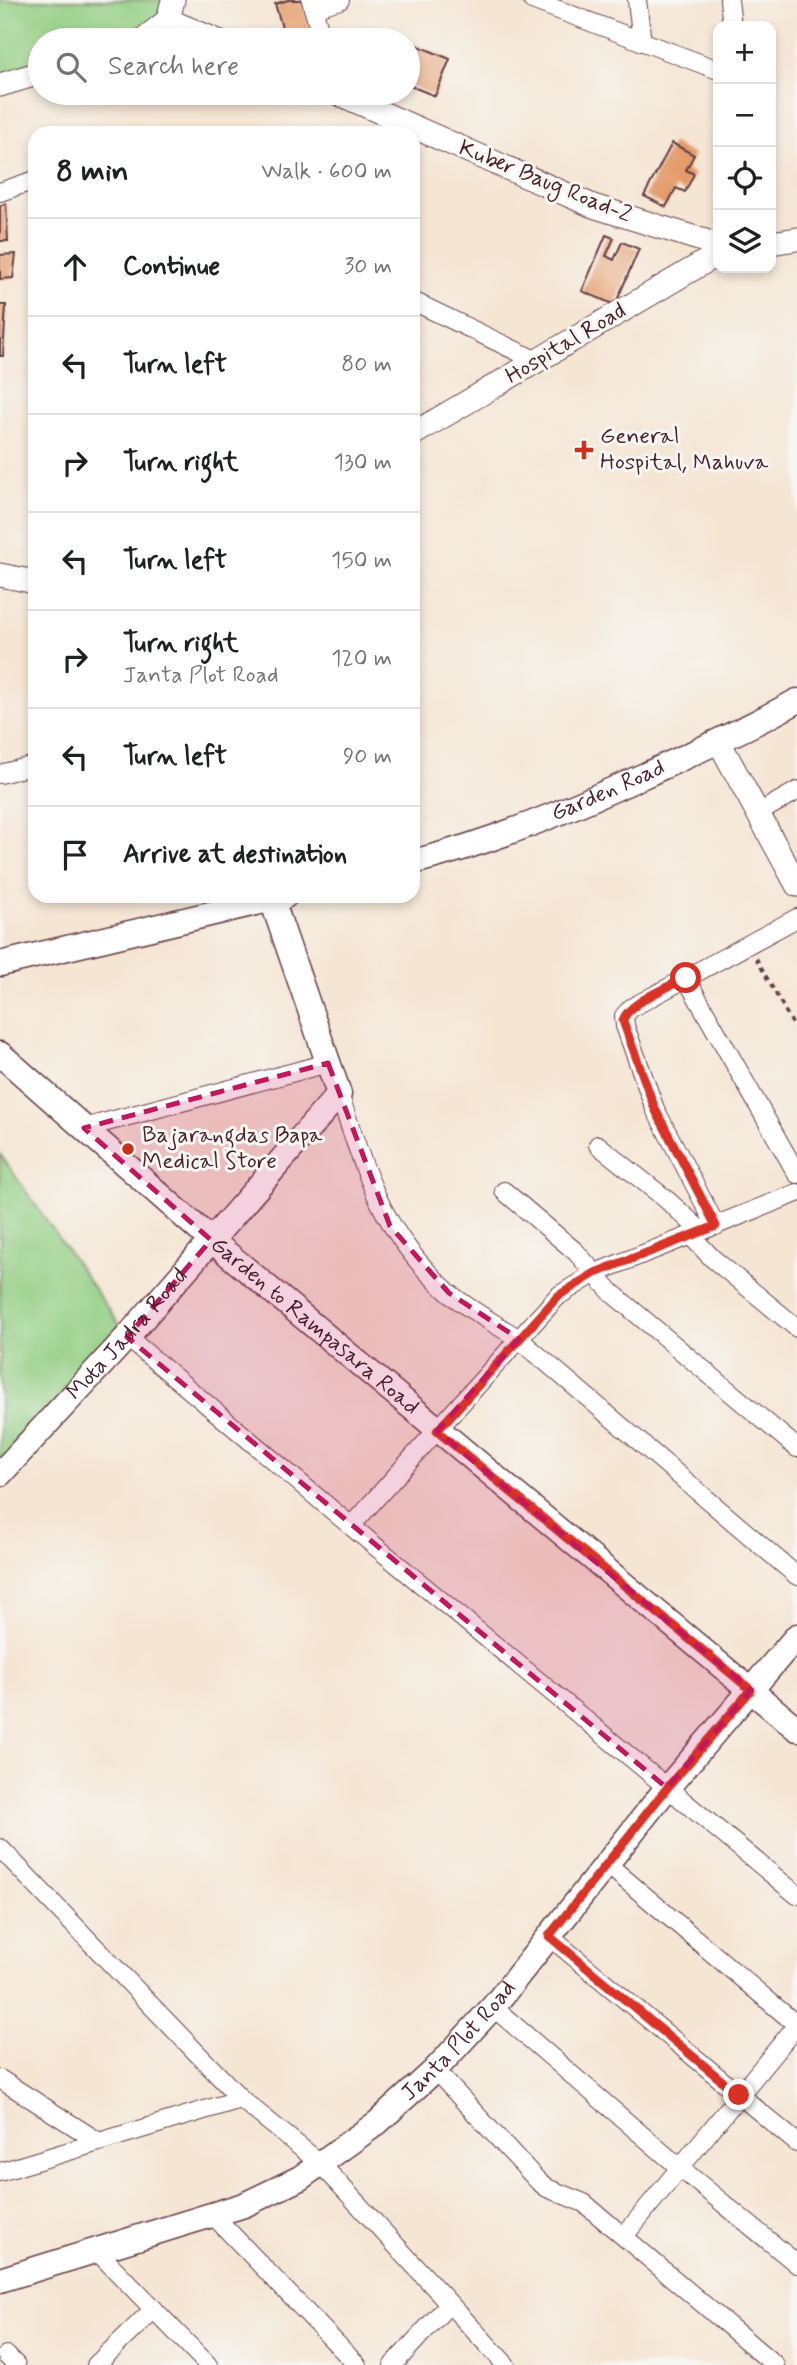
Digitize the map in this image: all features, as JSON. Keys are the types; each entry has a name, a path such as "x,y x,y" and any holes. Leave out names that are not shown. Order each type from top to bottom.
{"main road":[{"name":"Garden Road","path":"420,860 538,822 719,742 797,701"},
{"path":"0,964 258,903"},
{"path":"280,903 339,1094"},
{"name":"Garden to Rampasara Road","path":"0,1054 211,1241 797,1729"},
{"name":"Mota Jadra Road","path":"0,1474 127,1337 339,1094"},
{"name":"Janta Plot Road","path":"0,2280 213,2215 274,2192 321,2164 377,2123 435,2070 493,2007 667,1788 797,1636"}],"street":[{"path":"319,28 312,4 340,0"},
{"path":"532,0 713,68"},
{"path":"637,0 642,42"},
{"path":"729,0 731,21"},
{"path":"154,28 171,10 198,28"},
{"path":"0,85 28,77"},
{"name":"Kuber Baug Road-2","path":"364,105 412,126"},
{"name":"Kuber Baug Road-2","path":"420,130 593,206 713,243"},
{"path":"0,192 28,182"},
{"path":"776,242 797,239"},
{"name":"Hospital Road","path":"420,430 713,257"},
{"path":"420,304 537,361"},
{"path":"0,575 28,581"},
{"path":"719,742 797,886"},
{"path":"0,774 28,767"},
{"path":"758,813 797,791"},
{"path":"797,918 631,1008 623,1021 712,1258 797,1328"},
{"path":"686,978 797,1174"},
{"path":"84,1128 328,1063"},
{"path":"339,1094 373,1192 390,1226 407,1250 449,1293 519,1339 797,1576"},
{"path":"598,1145 703,1231"},
{"path":"504,1191 576,1252 612,1293 797,1448"},
{"path":"351,1526 558,1296 595,1273 793,1200"},
{"path":"127,1337 797,1895"},
{"path":"0,1848 241,2099 321,2164 506,2365"},
{"path":"607,1864 797,2025 624,2236"},
{"path":"549,1936 797,2143"},
{"path":"493,2007 679,2167 797,2264"},
{"path":"435,2070 538,2181 547,2188 584,2203 775,2365"},
{"path":"0,2079 99,2142"},
{"path":"0,2172 241,2099"},
{"path":"213,2215 357,2365"},
{"path":"96,2250 208,2365"},
{"path":"393,2365 449,2304"},
{"path":"96,2365 153,2309"}],"path":[{"path":"748,944 797,1032"}],"highlighted area":[{"path":"328,1063 390,1226 449,1293 519,1339 437,1431 751,1690 667,1788 127,1337 211,1240 84,1128"}],"green space":[{"path":"0,0 171,0 150,28 28,28 28,74 0,82"},
{"path":"0,1154 120,1326 0,1467"}],"building":[{"path":"302,0 311,28 282,28 275,4"},
{"path":"420,47 450,59 435,96 420,90"},
{"path":"672,143 694,155 686,170 694,174 685,192 676,188 666,207 644,196"},
{"path":"6,203 8,241 0,241 0,206"},
{"path":"606,235 614,238 606,256 614,260 622,242 639,249 615,305 582,291"},
{"path":"16,254 13,278 0,279 0,255"},
{"path":"0,305 6,305 3,356 0,356"}],"place":[{"name":"General Hospital, Mahuva","path":"584,450"},
{"name":"Bajarangdas Bapa Medical Store","path":"128,1149"}],"route":[{"path":"686,978 631,1008 623,1021 655,1109 716,1226 595,1273 558,1296 437,1431 751,1690 667,1788 549,1936 739,2095"}]}
